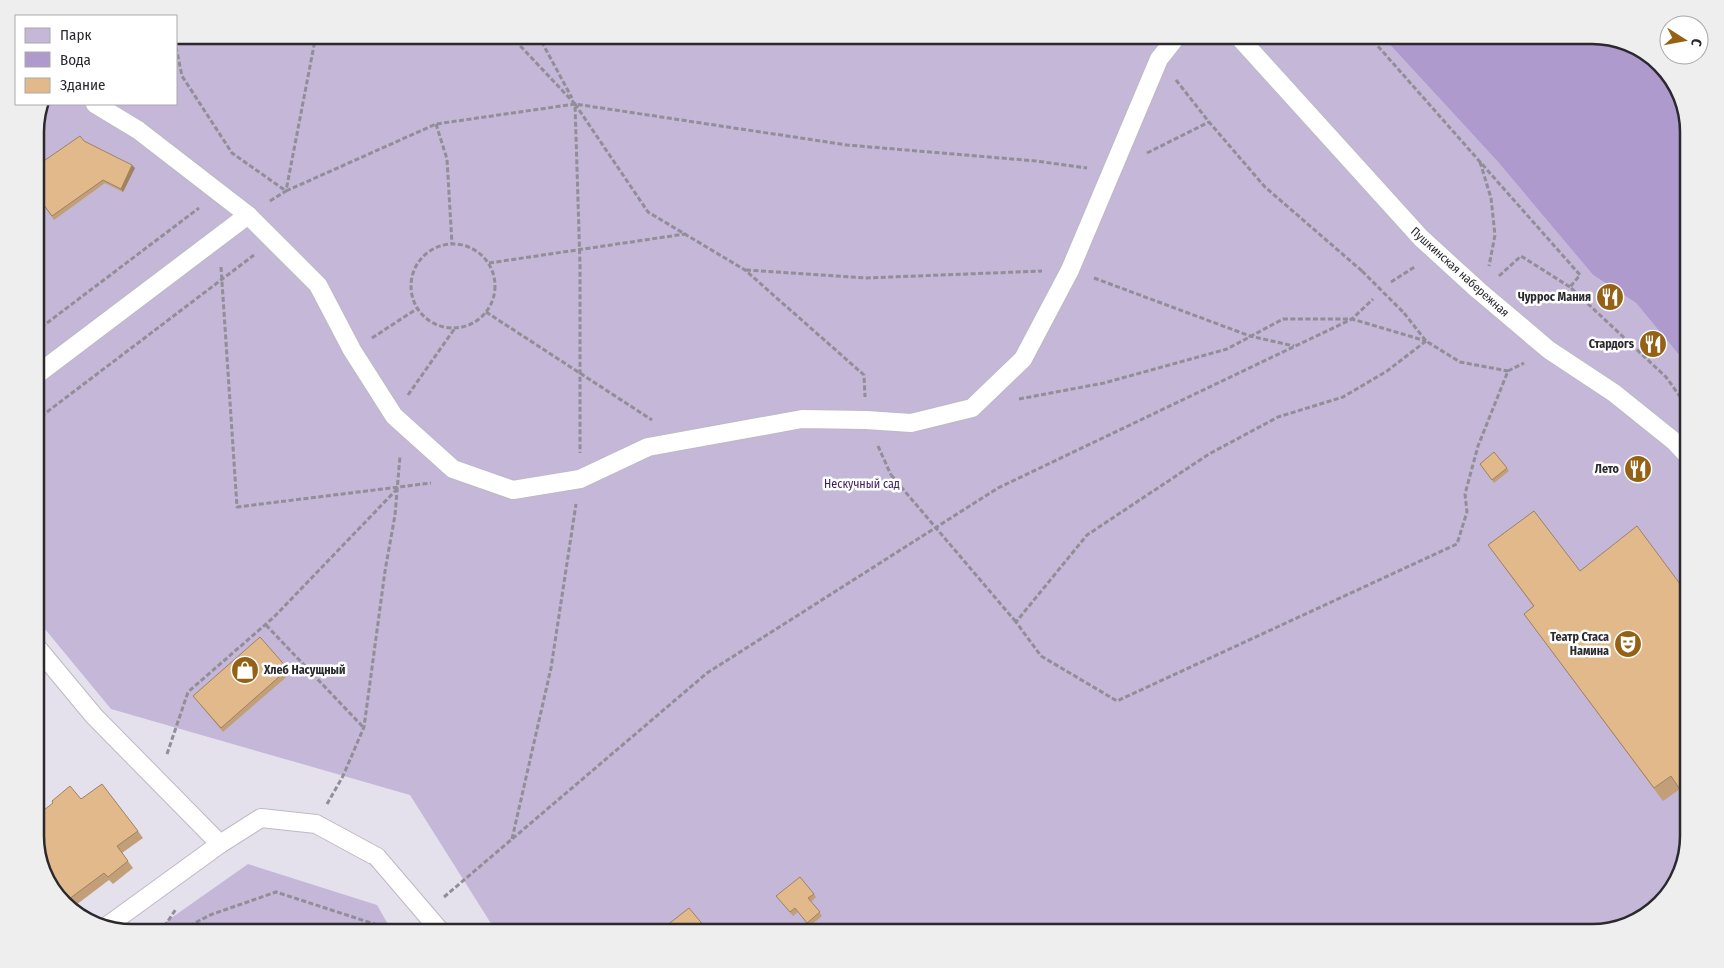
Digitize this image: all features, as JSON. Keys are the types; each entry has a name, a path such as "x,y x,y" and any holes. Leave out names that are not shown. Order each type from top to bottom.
{"lane":[{"path":"97,105 138,130 248,215 318,285 352,350 394,416 453,469 513,490 580,479 648,447 684,440 802,419 866,420 911,424 972,408 1023,359 1070,270 1159,59 1171,44"},
{"name":"Пушкинская набережная","path":"1245,44 1421,238 1478,290 1549,350 1614,393 1680,447"},
{"path":"44,369 248,215"},
{"path":"44,656 94,716 220,844"},
{"path":"113,922 220,844 261,818 316,824 376,857 434,924"}],"path":[{"path":"286,191 314,44"},
{"path":"518,44 575,104 580,456"},
{"path":"543,44 575,104 648,212 745,270 864,376 866,420"},
{"path":"1376,44 1580,275 1570,287"},
{"path":"178,57 182,76 232,153 286,191"},
{"path":"1159,59 1209,122 1265,187 1362,271 1404,313 1426,340"},
{"path":"248,215 286,191 436,124 575,104 847,145 1036,160 1111,171"},
{"path":"1147,153 1209,122"},
{"path":"436,124 447,159 452,244"},
{"path":"1480,160 1491,198 1495,235 1489,268 1499,277 1521,256 1570,287 1666,377 1680,396"},
{"path":"44,325 219,193"},
{"path":"489,263 686,234"},
{"path":"44,414 273,240"},
{"path":"452,244 466,246 479,252 489,263 495,276 495,291 491,305 482,317 469,325 455,328 441,326 428,319 418,308 412,295 412,280 416,266 425,254 438,247 452,244"},
{"path":"745,270 866,278 1070,270 1250,336 1295,346"},
{"path":"222,283 237,507 438,482"},
{"path":"444,898 706,673 998,488 1352,319 1373,299"},
{"path":"352,350 418,308"},
{"path":"486,312 684,440"},
{"path":"972,408 1104,383 1227,349 1283,319 1352,319 1426,340 1460,362 1508,371 1549,350"},
{"path":"316,824 343,776 364,727 385,571 396,515 401,462 394,416 455,328"},
{"path":"1016,622 1087,535 1209,454 1278,417 1343,398 1388,371 1426,340"},
{"path":"891,475 1016,622 1041,656 1117,701 1457,544 1466,512 1465,494 1478,446 1508,371"},
{"path":"158,780 188,692 266,625 398,487"},
{"path":"512,839 551,668 577,502"},
{"path":"266,625 364,727"},
{"path":"193,924 210,915 276,892 374,924"}],"green space":[{"name":"Нескучный сад","path":"178,44 1389,44 1498,162 1593,275 1636,303 1680,356 1679,848 1674,870 1662,890 1646,906 1626,918 1615,921 1592,924 491,924 410,795 111,709 44,628 45,115 48,105 178,105"},
{"path":"248,864 377,905 388,924 163,924"}],"water":[{"path":"1389,44 1604,45 1626,50 1646,62 1658,74 1676,103 1680,126 1680,356 1636,303 1593,275 1498,162"}],"building":[{"path":"80,136 84,141 132,165 121,189 103,180 52,216 44,205 44,161"},
{"path":"1494,452 1507,468 1492,480 1480,464"},
{"path":"1534,511 1580,571 1637,526 1680,584 1680,790 1671,776 1654,788 1524,614 1534,606 1488,545"},
{"path":"260,637 288,669 221,728 193,696"},
{"path":"102,784 138,831 117,846 128,861 108,877 104,873 70,898 62,890 50,870 45,853 44,810 70,786 81,799"},
{"path":"800,877 814,894 808,898 820,912 807,923 795,908 790,912 776,896"},
{"path":"689,908 702,924 669,924"}],"place":[{"name":"Чуррос Мания","path":"1610,297"},
{"name":"Стардогs","path":"1653,344"},
{"name":"Лето","path":"1638,469"},
{"name":"Театр Стаса Намина","path":"1628,644"},
{"name":"Хлеб Насущный","path":"245,670"}]}
